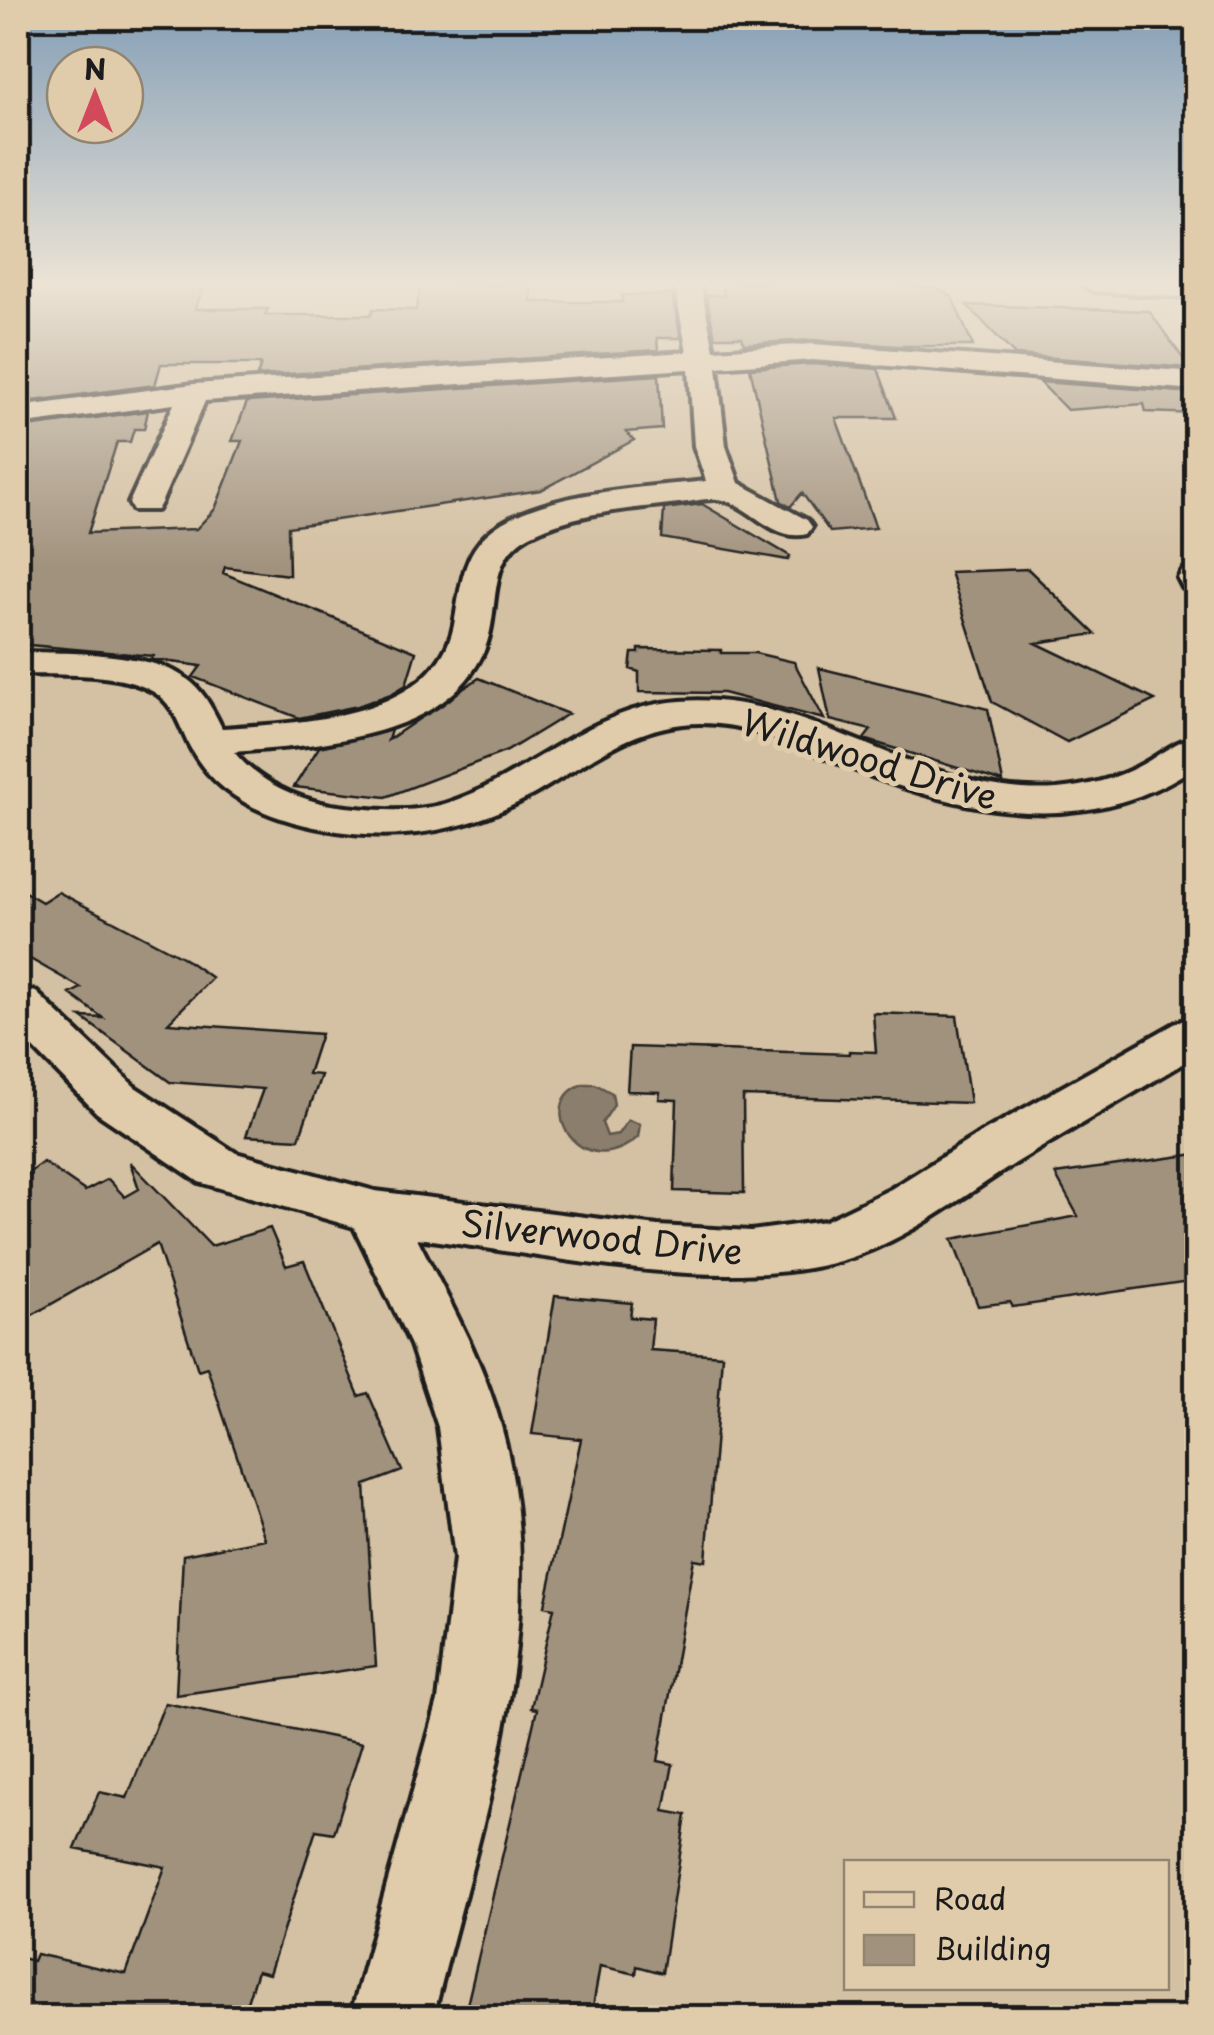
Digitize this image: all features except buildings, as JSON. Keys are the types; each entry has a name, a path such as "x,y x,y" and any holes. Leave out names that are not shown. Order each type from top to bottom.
{"street":[{"path":"18,416 194,393 419,378"},
{"path":"704,378 710,446 724,488"},
{"path":"1159,378 1196,381"},
{"path":"145,503 194,393"},
{"path":"210,741 298,734 356,723 413,703 446,681 465,653 484,566 497,543 528,523 565,511 724,488 795,527"},
{"name":"Wildwood Drive","path":"18,663 140,674 169,684 192,708 225,768 264,796 310,813 360,821 412,822 462,812 615,726 658,714 700,711 746,717 794,730 968,796 1025,804 1085,800 1134,785 1196,748"},
{"name":"Silverwood Drive","path":"18,1003 116,1100 218,1168 375,1212 658,1248 751,1253 835,1241 911,1204 998,1148 1196,1034"},
{"path":"375,1212 442,1345 470,1427 489,1558 474,1701 392,2018"}],"shaded area":[{"path":"583,1084 595,1084 612,1093 614,1105 602,1123 607,1136 618,1134 628,1120 640,1124 638,1137 617,1150 598,1152 582,1147 570,1136 562,1108 568,1094"}]}
